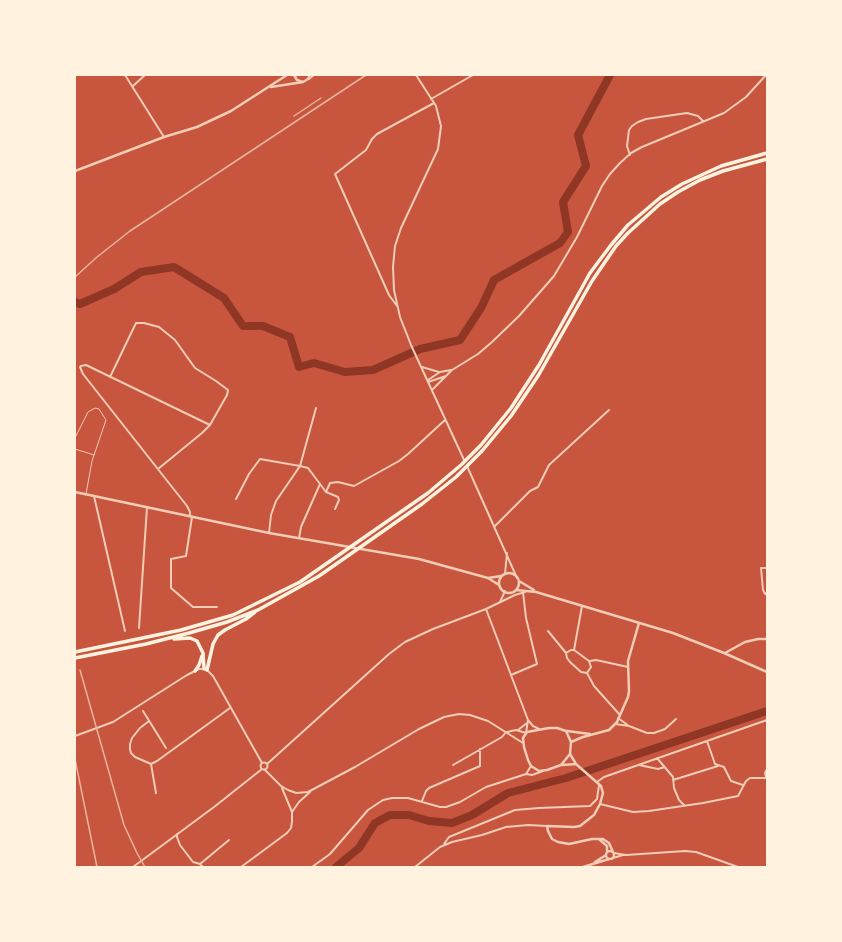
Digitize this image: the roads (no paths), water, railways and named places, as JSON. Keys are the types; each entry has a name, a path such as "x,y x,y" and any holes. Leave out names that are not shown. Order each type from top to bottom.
{"highway":[{"path":"75,652 181,630 233,615 273,596 316,572 442,482 481,445 511,408 539,365 590,273 611,245 632,222 661,197 682,184 721,166 767,153"},
{"path":"75,658 165,639 227,622 258,610 319,576 422,504 456,477 482,451 517,409 538,376 592,281 616,246 628,233 660,204 700,180 723,171 767,159"},
{"path":"205,670 213,644 218,635 246,620 258,610"},
{"path":"165,639 192,638 199,644 203,653 205,670"},
{"path":"195,671 203,653"}],"street":[{"path":"125,75 164,137"},
{"path":"133,86 145,75"},
{"path":"75,171 164,137 197,127 231,111 286,75"},
{"path":"294,75 297,80 303,82"},
{"path":"308,79 310,75"},
{"path":"268,87 303,82 314,75"},
{"path":"416,75 434,103 441,126 438,149 404,222 395,246 393,266 394,290 400,318 411,344 518,579 518,586 515,595"},
{"path":"431,99 473,75"},
{"path":"421,367 440,372 452,370 468,361 492,342 519,316 554,276 577,237 602,186 610,174 630,154 724,113 746,97 766,75"},
{"path":"398,307 389,295 335,174 363,153 377,134 434,103"},
{"path":"630,154 627,146 629,130 638,122 646,119 687,113 698,116 703,121"},
{"path":"110,377 136,322 160,327 175,340 195,368 216,380 228,390 227,395 210,425 158,469"},
{"path":"210,425 86,366 81,366 80,368 83,374 190,512 191,517 186,556 171,559 171,588 193,607 217,607"},
{"path":"432,390 452,370"},
{"path":"428,381 440,372"},
{"path":"428,381 447,376"},
{"path":"269,533 271,515 276,501 300,466 316,408"},
{"path":"495,526 530,491 538,487 549,465 609,410"},
{"path":"326,492 330,483 338,482 354,486 399,461 445,420"},
{"path":"236,499 249,474 260,459 308,468 326,492 338,497 339,500 335,509"},
{"path":"299,538 301,527 320,484"},
{"path":"75,492 269,533 419,559 488,578 499,585 505,592 516,590 536,592 673,633 767,672"},
{"path":"94,496 125,631"},
{"path":"139,628 147,508"},
{"path":"499,585 503,575 507,552"},
{"path":"767,568 761,568 763,590 765,594 767,593"},
{"path":"488,578 513,574 536,592"},
{"path":"265,770 268,767 267,764 404,642 433,629 486,609 522,592 528,591"},
{"path":"500,603 505,592"},
{"path":"511,675 537,664 526,618 522,592"},
{"path":"574,650 582,606"},
{"path":"486,609 528,720 533,726 542,729"},
{"path":"571,742 577,738 608,730 615,724 619,717 628,697 628,661 639,623"},
{"path":"548,631 566,653 570,662 581,672 586,674 619,717 628,726"},
{"path":"724,653 745,642 767,639"},
{"path":"566,653 574,650"},
{"path":"574,650 589,661 591,667 586,674"},
{"path":"589,661 596,660 628,668"},
{"path":"75,736 107,725 195,671 205,670 213,676 262,764 262,769"},
{"path":"149,721 140,728 132,738 130,749 131,753 135,757 151,764 230,708"},
{"path":"143,711 166,748"},
{"path":"292,812 301,800 312,790 419,729 444,717 459,714 470,715 488,721 523,743"},
{"path":"615,724 628,726 647,733 654,733 665,729 676,719"},
{"path":"452,765 502,737 506,732 516,730 524,726 528,720"},
{"path":"528,720 526,733 523,738 528,760 531,766 539,771 544,770"},
{"path":"415,867 444,844 449,838 515,810 590,806 597,799 598,783 604,777 767,720"},
{"path":"516,730 526,733 542,729 557,728 592,735"},
{"path":"562,765 570,754 571,742 566,731"},
{"path":"706,741 715,764 724,767 731,781 743,786"},
{"path":"422,801 428,788 480,766 480,749"},
{"path":"444,844 482,835 506,827 528,825 580,826 594,815 600,804 603,790 598,783 576,764 570,754"},
{"path":"657,758 673,777 674,788 679,800 684,805"},
{"path":"262,764 265,762 267,764"},
{"path":"151,764 156,793"},
{"path":"312,867 330,854 360,818 376,804 390,798 408,798 440,807 446,807 460,802 486,787 526,774 532,775 562,765 576,764"},
{"path":"637,765 658,769 664,767"},
{"path":"674,780 719,765"},
{"path":"526,774 531,766"},
{"path":"262,769 288,790 301,793 312,790"},
{"path":"133,867 214,807 262,769"},
{"path":"600,804 634,812 650,811 738,796 746,781 750,778 767,778 765,773 767,769"},
{"path":"241,867 287,833 291,828 292,812 282,786"},
{"path":"301,793 301,800"},
{"path":"547,826 550,835 558,842 569,844 592,839 602,839 609,843 614,856 612,858"},
{"path":"177,834 177,838 193,862 200,864 203,867"},
{"path":"599,839 607,846 609,859"},
{"path":"200,864 229,840"},
{"path":"593,863 610,851 626,855"},
{"path":"583,867 626,855 690,851 738,867"}],"lane":[{"path":"75,438 88,412 95,408 99,409 106,420 94,455 86,495"},
{"path":"75,449 94,455"}],"waterway":[{"path":"75,302 80,304 114,289 141,272 174,267 224,298 243,326 263,326 290,337 299,367 314,363 345,372 373,370 420,349 460,340 481,308 494,280 560,243 568,232 563,202 586,166 578,135 610,75"},
{"path":"336,867 359,848 375,823 390,815 409,815 429,821 452,823 472,815 508,793 566,778 767,711"}],"railway":[{"path":"75,277 97,257 130,231 366,75"},
{"path":"294,116 321,98"},
{"path":"80,670 124,825 145,867"},
{"path":"75,759 97,867"}]}
